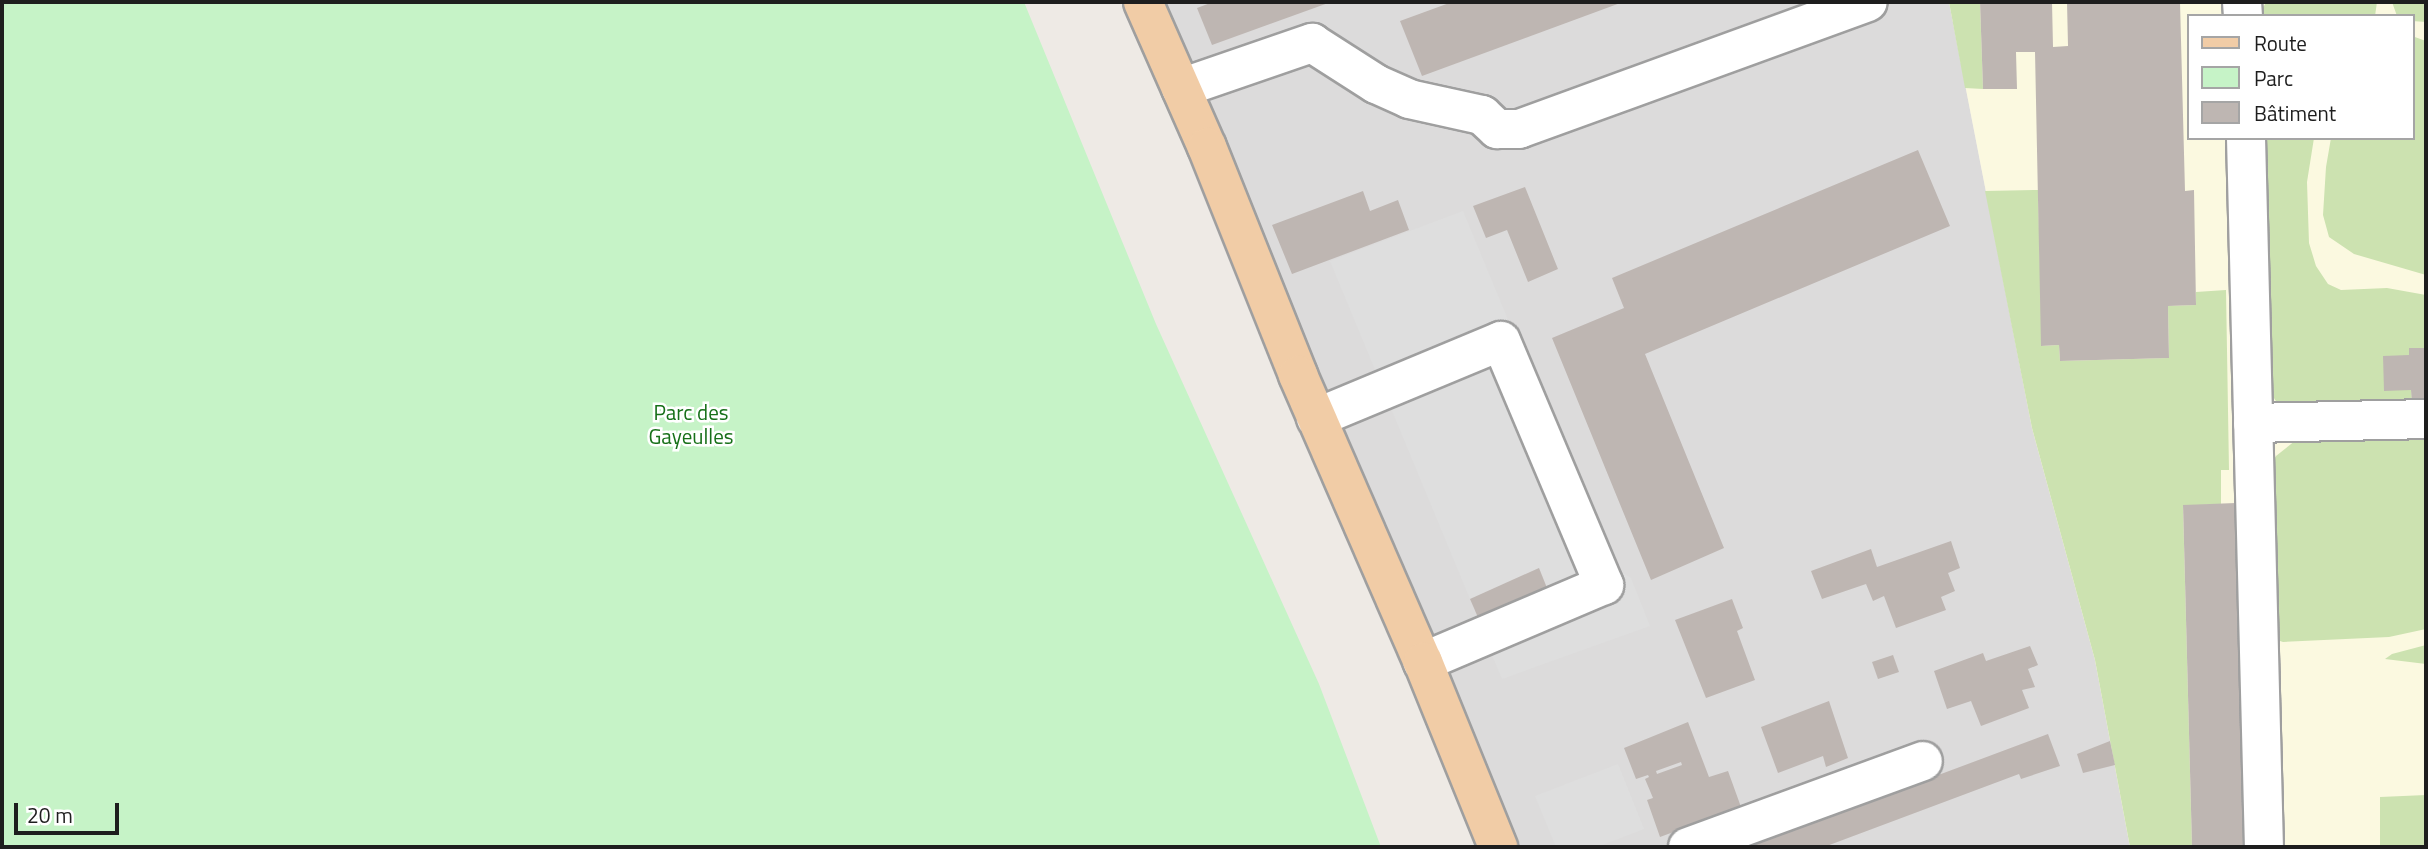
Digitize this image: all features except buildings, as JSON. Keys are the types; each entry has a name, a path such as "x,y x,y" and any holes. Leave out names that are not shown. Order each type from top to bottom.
{"main road":[{"path":"1143,2 1316,418 1423,662 1498,847"}],"street":[{"path":"1181,88 1311,43 1376,84 1409,99 1482,115 1497,129 1519,130 1868,2"},
{"path":"2246,140 2264,847"},
{"path":"1316,418 1501,341 1604,585 1423,662"},
{"path":"2253,423 2426,419"},
{"path":"1688,847 1923,761"}],"shaded area":[{"path":"1143,2 1949,2 2032,428 2095,660 2130,847 1498,847"},
{"path":"1949,2 2426,2 2426,847 2130,847 2095,660 2032,428"},
{"path":"1463,211 1605,554 1616,569 1631,578 1650,626 1502,679 1484,636 1549,593 1539,568 1470,599 1330,261"},
{"path":"1618,764 1644,829 1597,847 1556,847 1535,796"}],"green space":[{"name":"Parc des Gayeulles","path":"2,2 1024,2 1156,324 1319,684 1381,847 2,847"},
{"path":"1949,2 1980,2 1983,89 1965,88"},
{"path":"2266,2 2377,2 2375,14 2260,14"},
{"path":"2392,2 2426,2 2426,22 2414,21 2414,14 2396,14"},
{"path":"2414,37 2426,41 2426,275 2354,254 2329,237 2323,215 2331,140 2414,140"},
{"path":"2259,140 2314,140 2307,182 2309,243 2316,266 2328,284 2341,290 2387,288 2426,295 2426,348 2409,348 2412,405 2284,407 2275,400 2270,390"},
{"path":"2038,190 2042,346 2059,345 2060,361 2169,358 2168,306 2196,305 2196,292 2226,290 2229,470 2221,470 2221,504 2183,506 2192,847 2130,847 2095,660 2032,428 1985,191"},
{"path":"2426,432 2426,629 2389,637 2283,642 2274,639 2271,465 2276,456 2300,437"},
{"path":"2426,645 2426,664 2385,659 2392,654"},
{"path":"2426,795 2426,847 2380,847 2380,797"}]}
